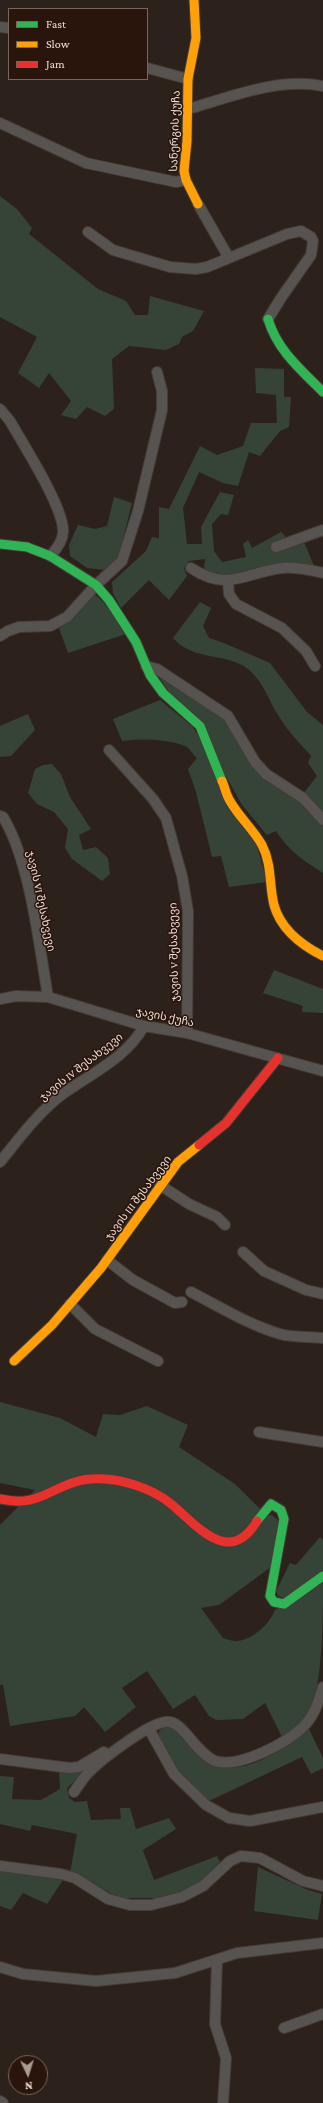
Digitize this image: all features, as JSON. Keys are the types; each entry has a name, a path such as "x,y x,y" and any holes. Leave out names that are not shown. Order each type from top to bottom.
{"street":[{"name":"სანერგის ქუჩა","path":"194,0 196,38 188,80 188,108 184,171 186,180 198,204 229,258"},
{"path":"148,68 188,80"},
{"path":"188,108 280,84 313,84 323,86"},
{"path":"0,123 86,164 176,182 186,180"},
{"path":"88,232 113,250 170,267 196,269 207,267 287,234 301,231 311,237 313,248 311,255 281,298 268,320 270,329 277,342 323,392"},
{"path":"0,636 19,627 50,626 67,617 96,585 122,561 138,511 162,410 162,391 157,372"},
{"path":"0,409 10,421 58,509 63,530 59,545 50,556"},
{"path":"276,547 323,530"},
{"path":"0,544 27,547 50,556 96,585 124,621 136,642 150,675 163,693 200,726 230,801 252,828 263,847 271,876 274,905 282,922 292,937 308,949 323,956"},
{"path":"191,568 206,578 228,582 260,572 284,568 305,569 323,573"},
{"path":"228,582 229,594 236,604 282,628 306,651 315,666"},
{"path":"146,666 157,669 228,716 255,762 266,774 303,798 323,820"},
{"name":"ჯავის V შესახვევი","path":"109,750 153,798 166,818 182,876 188,911 187,1033"},
{"name":"ჯავის VI შესახვევი","path":"0,816 3,817 13,836 24,874 48,997"},
{"name":"ჯავის ქუჩა","path":"0,999 16,996 48,997 144,1026 187,1033 323,1071"},
{"name":"ჯავის IV შესახვევი","path":"0,1162 19,1138 55,1101 119,1055 137,1039 144,1026"},
{"name":"ჯავის III შესახვევი","path":"14,1361 70,1304 107,1260 178,1162 226,1123 278,1058"},
{"path":"160,1185 189,1204 217,1217 225,1225"},
{"path":"243,1252 264,1272 306,1290 323,1294"},
{"path":"107,1260 133,1280 175,1303 182,1302"},
{"path":"191,1292 236,1316 280,1334 297,1338 323,1338"},
{"path":"70,1304 95,1328 158,1361"},
{"path":"260,1432 323,1442"},
{"path":"0,1499 15,1504 31,1502 74,1482 92,1478 129,1483 168,1501 197,1527 216,1540 229,1543 241,1540 252,1533 265,1508 271,1504 282,1510 284,1519 270,1596 272,1600 278,1604 284,1604 323,1576"},
{"path":"74,1792 88,1773 116,1749 159,1723 170,1722 180,1727 200,1751 215,1760 225,1763 241,1762 258,1755 291,1736 305,1725 314,1713 323,1687"},
{"path":"149,1729 174,1774 206,1805 229,1818 250,1821 323,1807"},
{"path":"0,1759 70,1768 79,1767 108,1750 116,1749"},
{"path":"0,1866 61,1874 75,1878 108,1899 130,1905 151,1905 182,1897 203,1886 230,1861 241,1856 260,1858 303,1881 323,1886"},
{"path":"0,1966 23,1974 96,1981 175,1973 237,1953 323,1943"},
{"path":"217,1960 215,2024 226,2058 223,2103"},
{"path":"284,2028 323,2014"}],"green space":[{"path":"0,196 17,209 32,228 29,234 98,289 126,301 135,315 148,315 150,296 204,311 193,331 182,337 179,344 166,350 129,346 112,359 114,409 105,416 87,407 76,419 61,415 71,401 49,373 39,388 18,373 37,337 0,317"},
{"path":"255,368 284,369 284,397 291,397 289,427 280,431 260,456 249,452 238,486 223,483 199,472 183,508 187,544 202,544 201,527 220,492 234,495 228,515 221,514 212,524 214,551 222,562 246,557 243,544 248,540 252,548 281,532 286,537 274,543 304,542 315,568 268,568 223,575 204,570 205,559 189,561 184,568 187,576 169,600 149,580 121,608 113,593 112,582 146,551 152,537 159,538 159,507 169,509 200,446 217,455 243,446 251,423 277,423 276,395 256,393"},
{"path":"114,497 132,503 118,559 103,570 87,568 70,556 69,545 78,525 95,529 107,526"},
{"path":"94,593 110,609 126,634 68,653 59,628 76,615"},
{"path":"200,602 211,608 203,626 209,638 270,663 307,712 323,725 323,873 297,855 276,831 267,835 242,805 227,778 159,677 224,719 250,765 272,782 303,794 317,776 308,763 311,756 283,723 254,674 248,669 230,660 190,651 181,646 173,638"},
{"path":"160,700 198,731 255,839 267,882 229,887 221,856 212,857 196,792 188,769 197,758 188,748 171,742 145,739 122,741 113,719"},
{"path":"28,714 35,730 11,756 0,757 0,726"},
{"path":"52,764 61,774 70,797 91,829 79,835 83,850 96,847 108,858 110,874 102,881 72,859 65,848 68,829 54,812 37,804 28,793 35,769 43,765"},
{"path":"274,970 323,989 323,1013 302,1012 303,1006 263,993"},
{"path":"0,1402 60,1418 96,1437 103,1414 120,1415 147,1406 188,1425 179,1447 235,1484 267,1516 272,1515 279,1521 271,1567 219,1605 201,1608 223,1638 234,1641 242,1640 259,1631 269,1621 275,1610 323,1579 322,1646 318,1681 311,1710 298,1725 282,1737 265,1703 243,1719 216,1720 209,1716 195,1695 173,1709 147,1671 122,1688 136,1707 105,1732 84,1707 75,1716 10,1726 3,1685 0,1685 0,1525 35,1490 0,1483"},
{"path":"320,1537 323,1540 323,1570 286,1599 278,1596 276,1591 290,1563 296,1565"},
{"path":"168,1725 178,1730 183,1735 197,1755 210,1764 224,1768 240,1767 255,1763 270,1756 309,1729 323,1758 323,1768 311,1774 302,1757 209,1801 179,1774 159,1738 159,1731"},
{"path":"101,1758 67,1788 69,1798 75,1802 87,1801 91,1820 121,1819 120,1808 130,1808 136,1829 169,1818 176,1829 143,1850 154,1880 217,1856 220,1862 199,1882 182,1893 159,1898 118,1898 89,1880 70,1873 77,1834 32,1825 30,1831 0,1824 0,1776 14,1777 12,1799 41,1800 60,1789 59,1770"},
{"path":"258,1867 308,1890 322,1894 318,1920 254,1911"},
{"path":"0,1870 63,1880 47,1904 23,1893 11,1910 0,1906"}],"traffic: fast":[{"path":"268,319 277,340 284,350 298,367 323,392"},
{"path":"0,544 27,547 50,556 96,585 109,600 136,642 150,675 163,693 200,726 222,781"},
{"path":"257,1521 271,1504 281,1510 284,1519 270,1596 274,1602 284,1604 323,1576"}],"traffic: slow":[{"path":"194,0 196,38 188,79 187,141 184,171 186,180 198,204"},
{"path":"222,781 230,801 258,839 265,852 269,867 271,890 277,914 293,936 307,947 323,956"},
{"path":"14,1361 52,1325 101,1268 178,1162 199,1145"}],"traffic: jam":[{"path":"199,1145 226,1123 278,1058"},
{"path":"0,1499 12,1501 31,1500 82,1480 105,1479 128,1483 153,1492 170,1503 202,1531 213,1538 224,1542 235,1541 246,1535 257,1521"}]}
